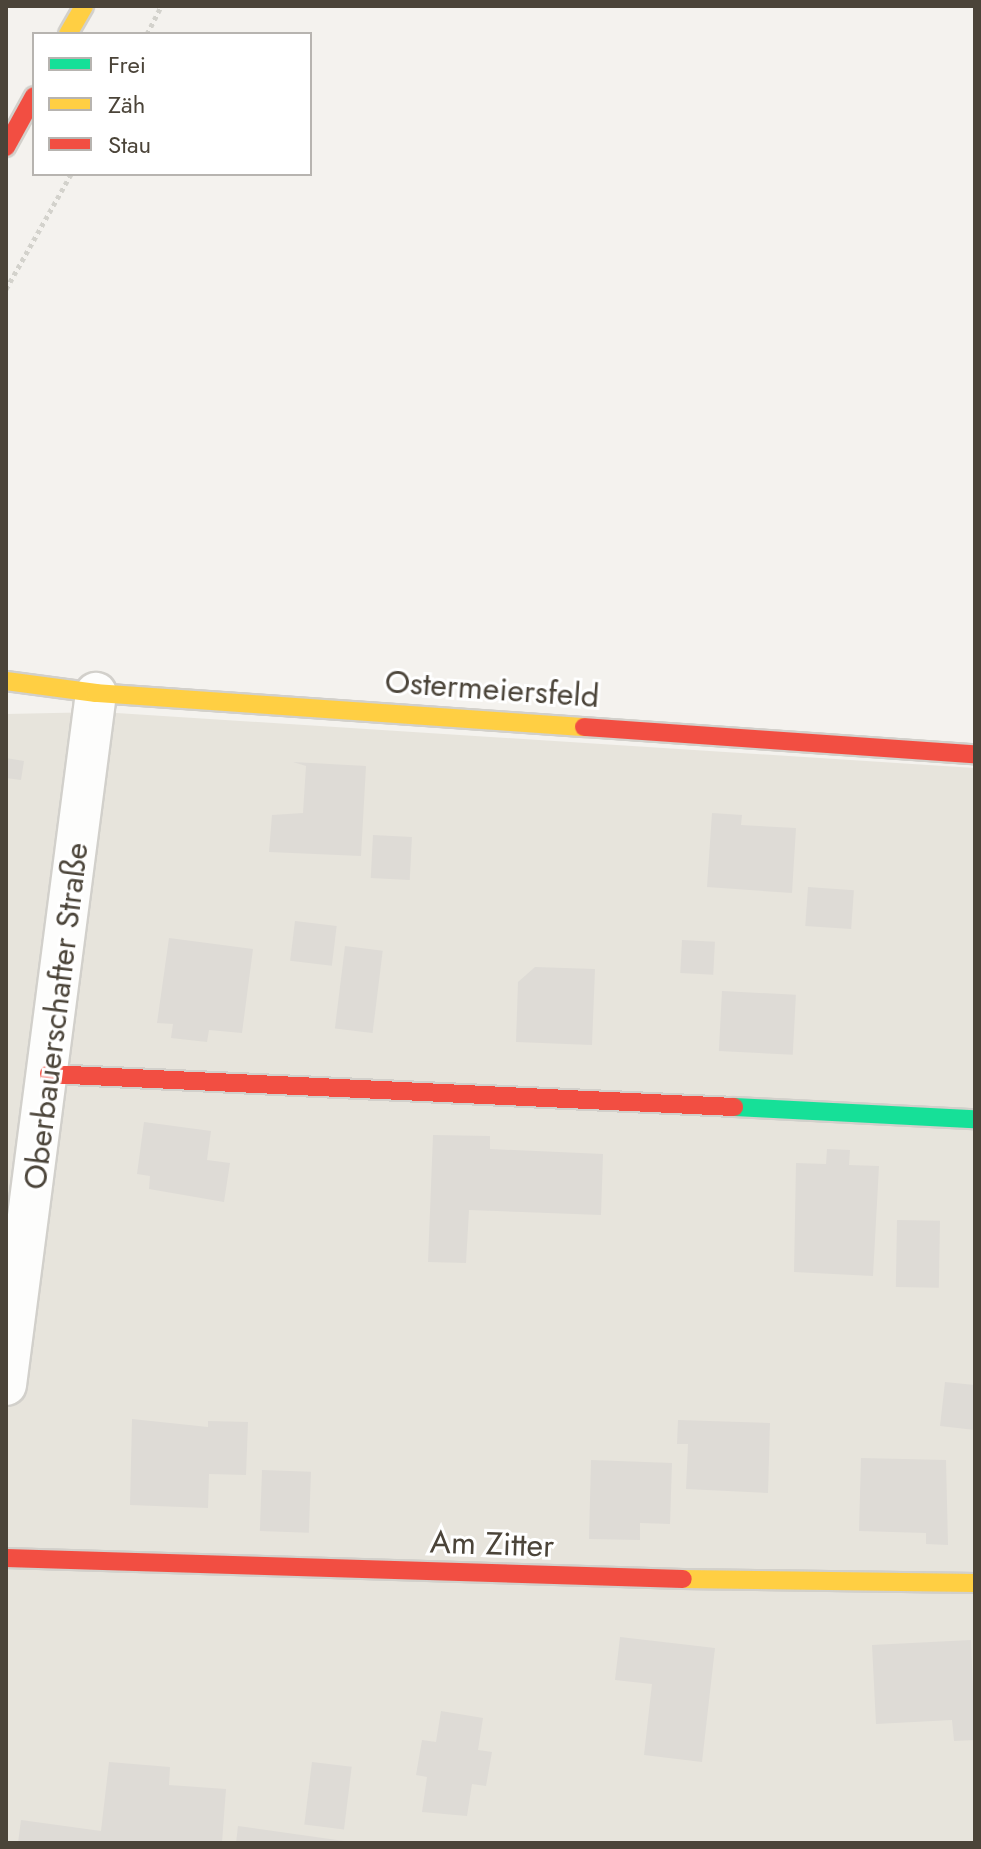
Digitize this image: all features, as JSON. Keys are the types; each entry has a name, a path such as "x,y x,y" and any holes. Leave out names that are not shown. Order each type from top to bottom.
{"street":[{"path":"69,32 84,6"},
{"path":"6,147 32,100"},
{"name":"Ostermeiersfeld","path":"6,681 96,693 975,754"},
{"name":"Oberbauerschafter Straße","path":"6,1385 19,1208 49,1074 96,693"},
{"path":"49,1074 975,1119"},
{"name":"Am Zitter","path":"6,1558 839,1585 975,1583"}],"path":[{"path":"148,32 161,6"},
{"path":"6,289 70,176"}],"shaded area":[{"path":"101,712 975,768 975,1843 6,1843 6,714"}],"building":[{"path":"6,758 24,761 21,780 6,778"},
{"path":"293,762 366,766 361,856 269,852 272,815 303,813 306,766"},
{"path":"712,813 742,815 741,825 796,828 792,893 707,887"},
{"path":"373,835 412,837 410,880 371,878"},
{"path":"808,887 854,890 851,929 805,926"},
{"path":"295,921 337,926 332,966 290,961"},
{"path":"169,938 253,949 242,1033 209,1030 207,1042 171,1038 173,1024 157,1023"},
{"path":"682,940 715,942 713,975 680,973"},
{"path":"345,946 383,951 373,1033 335,1028"},
{"path":"535,967 595,969 592,1045 516,1042 518,982"},
{"path":"722,991 796,995 793,1055 719,1051"},
{"path":"144,1122 211,1131 207,1160 230,1163 224,1202 149,1189 150,1176 137,1174"},
{"path":"433,1135 490,1136 490,1149 603,1154 601,1215 469,1210 466,1263 428,1262"},
{"path":"827,1149 850,1150 849,1165 879,1166 873,1276 794,1272 796,1163 826,1164"},
{"path":"897,1220 940,1221 939,1288 896,1287"},
{"path":"945,1382 975,1385 975,1430 940,1426"},
{"path":"132,1419 208,1427 208,1421 248,1422 246,1475 209,1474 208,1508 130,1505"},
{"path":"678,1420 770,1423 768,1493 686,1489 688,1444 677,1444"},
{"path":"861,1458 946,1460 948,1545 926,1544 926,1533 859,1531"},
{"path":"591,1460 672,1463 670,1524 640,1523 640,1540 589,1539"},
{"path":"262,1470 311,1472 309,1533 260,1531"},
{"path":"620,1637 715,1648 702,1762 644,1755 652,1684 615,1680"},
{"path":"971,1640 975,1740 954,1741 952,1720 876,1724 872,1645"},
{"path":"441,1711 483,1718 478,1750 492,1752 486,1786 472,1784 467,1816 422,1812 427,1777 416,1775 422,1740 436,1742"},
{"path":"109,1762 170,1767 169,1785 226,1789 222,1843 18,1843 21,1820 101,1831"},
{"path":"312,1762 352,1767 344,1829 304,1825"},
{"path":"238,1826 344,1841 344,1843 236,1843"}],"traffic: fast":[{"path":"734,1107 975,1119"}],"traffic: slow":[{"path":"69,32 84,6"},
{"path":"6,681 96,693 584,727"},
{"path":"683,1579 975,1583"}],"traffic: jam":[{"path":"6,147 32,100"},
{"path":"584,727 975,754"},
{"path":"49,1074 734,1107"},
{"path":"6,1558 683,1579"}]}
